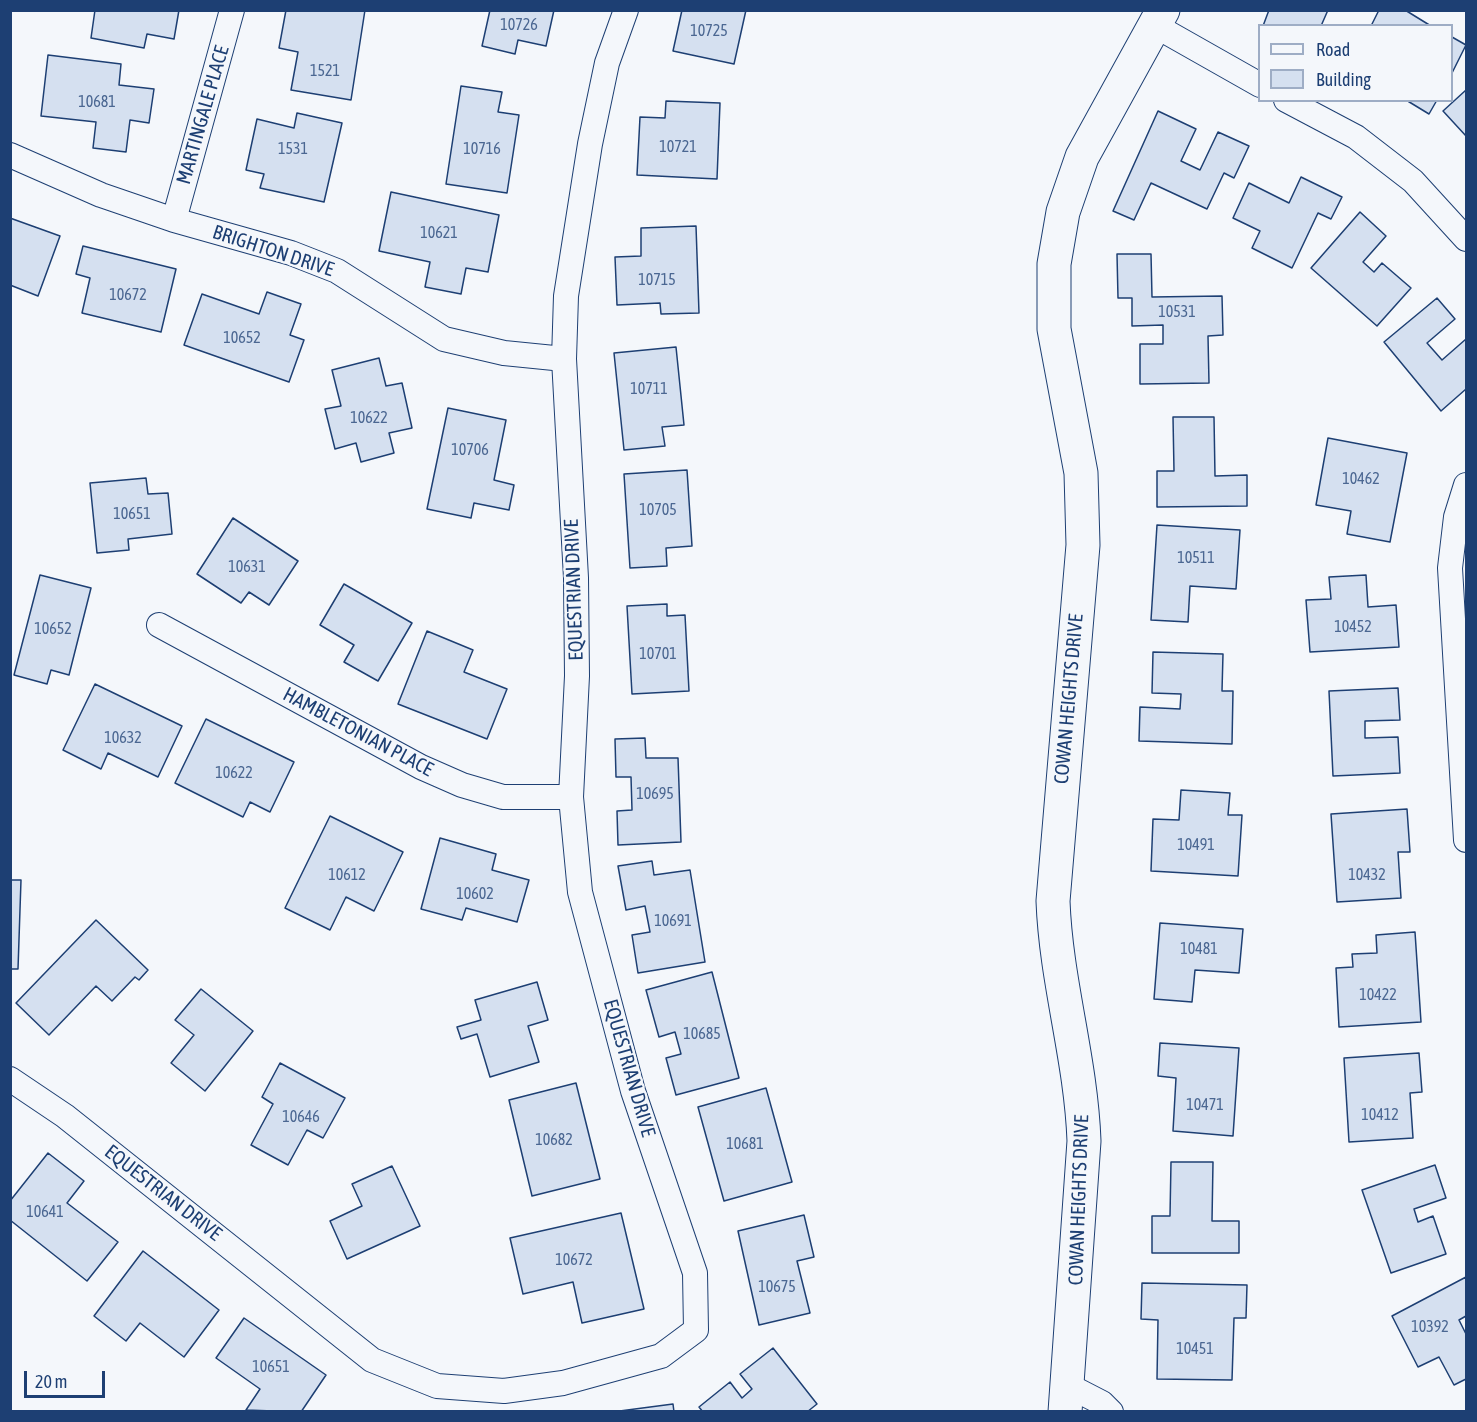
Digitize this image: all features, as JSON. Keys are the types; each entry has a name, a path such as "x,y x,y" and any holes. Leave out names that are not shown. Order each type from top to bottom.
{"street":[{"name":"MARTINGALE PLACE","path":"174,220 232,10"},
{"name":"EQUESTRIAN DRIVE","path":"10,1079 65,1116 372,1360 437,1386 504,1391 563,1383 661,1356 696,1330 694,1273 633,1091 580,892 571,796 577,676 576,578 564,359 566,296 590,144 607,63 626,10"},
{"path":"1158,18 1258,84"},
{"name":"COWAN HEIGHTS DRIVE","path":"1067,1399 1084,1141 1082,1097 1074,1041 1059,974 1053,901 1083,545 1081,473 1054,329 1054,264 1063,212 1082,157 1158,18"},
{"path":"1290,102 1356,137 1413,181 1467,239"},
{"name":"BRIGHTON DRIVE","path":"10,155 101,195 174,220 291,253 337,271 444,339 504,352 564,359"},
{"path":"1467,485 1456,516 1450,568 1467,840"},
{"name":"HAMBLETONIAN PLACE","path":"159,625 421,767 462,785 503,797 571,796"},
{"path":"1067,1399 1102,1403 1111,1412"}],"building":[{"path":"95,10 179,10 174,39 147,34 144,48 91,38"},
{"path":"286,10 365,10 351,100 291,90 298,52 279,48"},
{"path":"490,10 554,10 546,46 518,40 515,54 482,46"},
{"path":"682,10 746,10 734,64 673,51"},
{"path":"1269,10 1328,10 1322,24 1264,24"},
{"path":"1379,10 1405,10 1428,24 1372,24"},
{"path":"1453,38 1466,45 1453,71"},
{"path":"48,55 121,64 119,85 154,89 149,123 130,120 126,152 93,148 96,122 41,116"},
{"path":"461,86 502,92 498,112 519,115 507,193 446,184"},
{"path":"1466,90 1466,136 1443,111"},
{"path":"666,101 720,103 717,179 637,175 640,117 665,118"},
{"path":"1409,102 1436,102 1429,114"},
{"path":"1158,111 1196,129 1181,161 1200,170 1218,132 1249,146 1234,178 1224,173 1207,209 1151,183 1134,220 1113,211"},
{"path":"297,113 342,123 324,202 260,188 264,174 246,170 257,119 294,128"},
{"path":"1301,177 1342,197 1331,219 1318,213 1292,268 1252,248 1260,231 1233,218 1249,183 1289,203"},
{"path":"391,192 499,215 488,272 466,268 461,294 425,287 430,262 379,251"},
{"path":"1360,212 1386,236 1363,262 1374,272 1382,263 1411,288 1377,326 1311,268"},
{"path":"10,218 60,236 38,296 10,285"},
{"path":"696,226 699,313 661,314 660,303 617,305 615,257 641,256 641,228"},
{"path":"83,246 176,269 161,332 82,313 90,278 76,274"},
{"path":"1117,254 1151,254 1152,297 1222,296 1223,335 1208,336 1209,383 1140,384 1140,344 1163,344 1163,325 1132,326 1132,298 1118,298"},
{"path":"267,292 301,304 290,335 304,340 289,382 184,345 202,294 259,314"},
{"path":"1437,298 1455,319 1427,343 1442,360 1466,339 1466,389 1441,411 1384,342"},
{"path":"676,347 684,425 662,427 665,446 624,450 614,353"},
{"path":"379,358 386,386 402,383 412,428 389,433 394,453 361,462 356,443 335,449 325,409 341,406 332,370"},
{"path":"448,408 506,420 494,480 514,485 509,510 474,503 471,518 427,509"},
{"path":"1173,417 1214,417 1215,476 1247,475 1247,506 1157,507 1157,471 1174,471"},
{"path":"1328,438 1407,453 1390,542 1347,534 1351,511 1316,505"},
{"path":"687,470 692,546 666,548 667,566 630,568 624,474"},
{"path":"146,478 148,494 168,493 172,534 128,539 129,550 97,553 90,483"},
{"path":"233,518 298,561 269,605 249,592 241,603 197,574"},
{"path":"1157,525 1240,530 1236,589 1190,586 1188,622 1151,620"},
{"path":"40,575 91,588 69,675 51,670 47,684 14,675"},
{"path":"1366,575 1368,607 1396,605 1399,647 1310,652 1306,600 1331,599 1329,577"},
{"path":"344,584 412,623 378,681 344,662 354,645 320,625"},
{"path":"667,604 667,616 685,615 689,691 632,694 627,606"},
{"path":"427,631 473,650 464,672 507,689 487,739 398,704"},
{"path":"1153,652 1223,654 1222,691 1233,691 1232,744 1139,741 1140,707 1180,709 1181,694 1152,693"},
{"path":"95,684 182,726 158,777 108,753 101,769 63,750"},
{"path":"1398,688 1400,720 1365,721 1365,738 1398,737 1400,773 1333,776 1329,691"},
{"path":"206,719 294,762 270,812 250,802 243,817 175,783"},
{"path":"645,738 646,758 678,758 681,842 618,845 617,811 632,810 631,777 616,777 615,739"},
{"path":"1181,790 1230,793 1228,815 1242,815 1238,876 1151,871 1153,819 1179,820"},
{"path":"1407,809 1410,852 1398,852 1401,898 1337,902 1331,814"},
{"path":"330,816 403,852 374,911 346,897 330,930 285,908"},
{"path":"440,838 496,854 492,870 529,880 517,922 466,908 462,920 421,909"},
{"path":"652,861 654,875 690,870 705,962 638,973 632,935 650,932 645,906 626,910 618,866"},
{"path":"10,880 21,880 18,969 10,969"},
{"path":"96,920 148,970 139,980 135,977 112,1001 96,986 49,1035 16,1003"},
{"path":"1160,923 1243,929 1239,973 1195,970 1192,1002 1154,999"},
{"path":"1415,932 1421,1022 1339,1027 1336,968 1353,967 1352,954 1377,953 1376,935"},
{"path":"712,972 739,1078 676,1095 666,1058 681,1054 675,1032 659,1037 646,990"},
{"path":"537,982 548,1020 528,1026 539,1062 490,1077 477,1034 461,1039 457,1027 481,1020 475,1000"},
{"path":"201,989 253,1031 205,1091 171,1063 194,1035 175,1020"},
{"path":"1160,1043 1239,1048 1233,1136 1173,1131 1176,1078 1158,1076"},
{"path":"1419,1053 1422,1092 1410,1093 1413,1138 1349,1142 1344,1058"},
{"path":"280,1063 345,1098 323,1138 307,1130 288,1165 251,1145 273,1104 262,1097"},
{"path":"576,1083 600,1179 532,1196 509,1100"},
{"path":"766,1088 792,1182 724,1201 698,1107"},
{"path":"48,1153 84,1181 67,1203 118,1242 87,1281 10,1220 10,1201"},
{"path":"1171,1162 1213,1162 1212,1221 1239,1221 1239,1253 1152,1253 1152,1216 1170,1216"},
{"path":"1435,1165 1446,1198 1414,1209 1418,1222 1433,1216 1446,1254 1391,1273 1362,1190"},
{"path":"392,1166 420,1226 347,1259 330,1221 362,1206 352,1184"},
{"path":"621,1213 644,1309 582,1323 573,1282 523,1294 510,1238"},
{"path":"804,1215 814,1257 797,1261 810,1313 759,1325 738,1231"},
{"path":"143,1251 219,1310 184,1357 140,1323 126,1341 94,1316"},
{"path":"1466,1277 1466,1316 1459,1320 1466,1334 1466,1379 1454,1385 1439,1357 1418,1367 1392,1316"},
{"path":"1142,1283 1247,1285 1246,1318 1234,1318 1232,1380 1157,1379 1158,1320 1141,1319"},
{"path":"244,1318 326,1375 301,1412 246,1410 260,1389 216,1358"},
{"path":"773,1348 817,1404 807,1412 703,1412 699,1407 730,1382 742,1398 752,1389 740,1374"},
{"path":"673,1404 674,1412 612,1412"}]}
